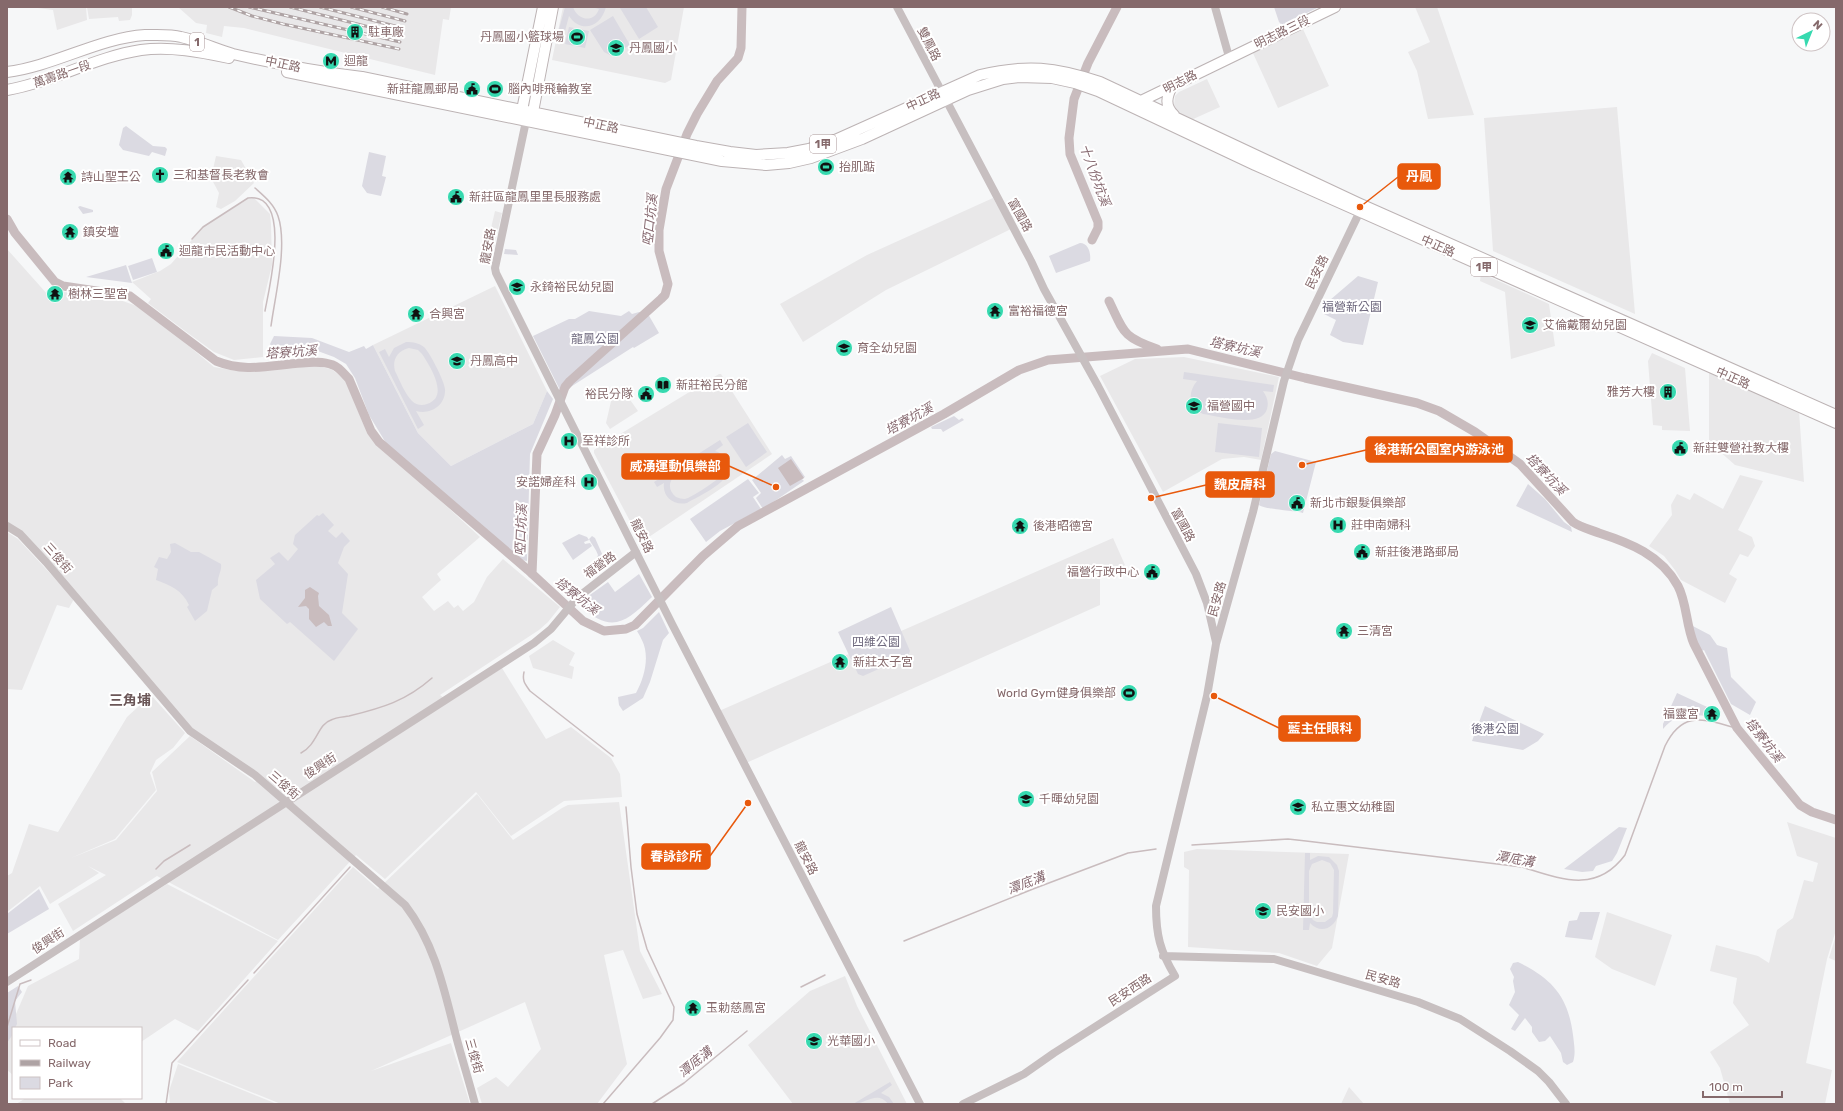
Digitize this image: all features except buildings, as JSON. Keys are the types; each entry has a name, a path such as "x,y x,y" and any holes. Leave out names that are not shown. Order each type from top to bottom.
{"main road":[{"path":"528,111 543,7"},
{"path":"526,121 553,7"},
{"name":"明志路三段","path":"1229,57 1335,7"},
{"name":"中正路","path":"113,42 144,35 170,35 194,46 526,121 673,152 730,152 793,158 943,96 980,75 1004,69 1050,68 1142,101 1361,208 1836,423"},
{"name":"萬壽路一段","path":"7,72 29,68 113,42"},
{"name":"中正路","path":"116,55 154,49 194,46 324,73 362,77 679,142 694,151"},
{"name":"萬壽路一段","path":"7,90 37,83 116,55"},
{"name":"明志路","path":"1130,106 1229,57"},
{"name":"中正路","path":"1082,80 1098,91 1255,165 1361,208 1836,415"},
{"path":"1172,86 1168,93 1167,106 1177,118"}],"street":[{"name":"雙鳳路","path":"897,7 943,96"},
{"path":"1215,7 1229,57"},
{"name":"富國路","path":"943,96 1094,378 1201,584 1211,617 1216,644"},
{"name":"龍安路","path":"526,121 495,268 553,388 672,624 920,1104"},
{"name":"民安路","path":"1176,825 1207,696 1216,644 1254,512 1284,381 1294,350 1361,208"},
{"name":"三俊街","path":"7,526 20,534 46,562 190,731 255,775 392,892 405,905 417,921 430,945 447,1000 475,1104"},
{"name":"福營路","path":"576,598 636,552"},
{"name":"俊興街","path":"7,982 534,643 545,635 565,613 576,598"},
{"name":"民安西路","path":"963,1104 1024,1074 1175,976 1163,956 1156,927 1156,906 1176,825"},
{"name":"民安路","path":"1163,956 1274,959 1418,1002 1460,1018 1510,1051 1538,1071 1549,1082 1566,1104"}],"shaded area":[{"path":"30,7 86,7 87,20 57,30 53,10"},
{"path":"87,7 132,7 132,15 130,20 119,21 118,17 89,19"},
{"path":"178,7 451,7 449,20 443,19 435,75 244,28 224,26 222,37 206,33 207,25 196,23"},
{"name":"丹鳳國小","path":"563,7 684,7 671,80 665,83 552,60"},
{"path":"1415,7 1437,7 1474,115 1428,119 1417,71 1408,52 1430,42"},
{"path":"1303,29 1329,86 1278,108 1252,51"},
{"path":"1207,79 1220,107 1191,120 1179,115 1174,106 1175,96 1179,92"},
{"path":"1617,107 1635,314 1493,251 1484,118"},
{"path":"216,156 241,160 254,183 235,201 221,209 216,207 219,193 211,178"},
{"path":"254,198 270,214 271,224 272,265 263,302 263,357 234,360 214,352 148,303 151,299 132,282 160,271 171,264 203,227 248,199"},
{"path":"993,198 1011,229 886,290 803,342 780,304 867,255"},
{"path":"495,211 502,213 492,255 485,254"},
{"path":"7,249 48,295 60,301 64,292 117,299 134,305 149,313 214,367 237,371 316,366 331,369 345,379 367,433 480,537 437,574 441,580 422,597 434,611 448,601 454,608 458,605 463,611 474,602 487,577 503,559 560,607 548,622 539,630 440,695 449,702 502,668 546,739 571,727 611,758 620,774 622,797 564,801 511,836 476,792 385,879 356,855 278,940 157,876 73,931 58,904 106,875 88,866 99,873 50,904 40,886 7,912 7,876 12,873 29,824 58,832 127,717 151,695 185,733 173,748 156,760 150,773 156,790 115,839 71,858 116,840 157,791 152,772 190,736 255,782 262,777 190,729 7,523"},
{"name":"艾倫戴爾幼兒園","path":"1481,273 1549,304 1555,346 1511,359 1505,292 1480,281"},
{"name":"丹鳳高中","path":"495,286 547,391 533,424 451,466 418,433 373,345"},
{"name":"雅芳大樓","path":"1652,353 1685,368 1690,431 1662,430 1662,426 1653,425 1648,361"},
{"name":"福營國中","path":"1184,357 1279,377 1261,460 1244,457 1222,459 1163,492 1100,376 1135,359"},
{"path":"1709,373 1799,411 1804,482 1735,465 1709,442"},
{"path":"721,374 772,454 643,541 640,540 594,453 594,450"},
{"path":"621,387 638,411 610,429 606,423 612,397"},
{"path":"791,459 804,478 790,486 778,468"},
{"path":"1740,475 1763,481 1738,530 1752,537 1755,546 1748,557 1740,554 1729,574 1737,579 1725,603 1681,580 1664,556 1649,546 1672,515 1671,505 1677,494 1690,500 1694,493 1723,509"},
{"path":"7,532 18,539 74,599 69,608 57,605 22,690 7,689"},
{"path":"1113,538 1125,565 1100,577 1100,605 746,763 719,711"},
{"path":"310,587 319,593 319,606 329,615 332,626 328,626 324,622 316,627 309,619 309,609 306,606 298,607 305,598 305,590"},
{"path":"553,640 575,653 569,665 574,667 572,679 533,668 529,656"},
{"path":"477,794 513,840 568,805 619,802 640,951 662,994 643,999 623,950 604,955 627,1064 597,1104 482,1104 477,1088 496,1077 508,1087 541,1049 525,1002 371,1071 451,1043 470,1104 281,1104 177,1062 353,867 378,889"},
{"path":"1787,822 1836,838 1836,930 1827,959 1806,1063 1832,1070 1825,1104 1730,1104 1720,1068 1710,1052 1749,1025 1733,1003 1737,978 1710,971 1716,945 1758,956 1769,963 1777,930 1793,918 1804,880 1813,882 1818,863 1797,856"},
{"name":"民安國小","path":"1197,849 1349,854 1332,948 1317,966 1279,953 1188,947 1189,870 1184,867 1184,852"},
{"path":"167,884 278,941 198,1031 175,1019 142,1041 142,1027 12,1027 12,1074 7,1070 7,1035 28,986 79,959 80,938"},
{"path":"1607,912 1672,935 1655,986 1612,969 1595,957"},
{"path":"1836,935 1836,961 1829,958"},
{"name":"光華國小","path":"845,976 857,1006 907,1104 793,1104 748,1045 810,991"},
{"path":"178,1064 277,1104 170,1104 169,1091"},
{"path":"1349,1087 1364,1104 1341,1104"},
{"path":"24,1099 121,1099 126,1104 16,1104"}],"green space":[{"path":"565,7 573,7 578,15 590,18 597,14 599,9 592,7 606,7 600,19 590,26 579,25 569,16 565,31 559,29"},
{"path":"646,7 658,27 639,39 620,8"},
{"path":"1274,7 1319,7 1282,25 1279,22"},
{"path":"613,16 630,45 612,56 604,52 590,30"},
{"name":"丹鳳國小籃球場","path":"569,27 589,31 585,48 565,44"},
{"path":"126,126 153,146 165,147 167,149 165,156 152,152 149,156 123,150 119,145 123,128"},
{"path":"369,152 386,156 382,176 386,177 381,196 367,193 362,186"},
{"path":"80,206 93,210 93,212 83,214 78,207"},
{"path":"1080,243 1086,245 1090,252 1090,261 1056,273 1049,256"},
{"path":"505,249 516,250 518,255 504,254"},
{"path":"152,258 157,272 133,280 128,266"},
{"path":"126,265 132,283 86,277 123,266"},
{"name":"福營新公園","path":"1358,276 1378,282 1363,345 1343,342 1330,335 1336,320 1324,314 1330,300"},
{"name":"龍鳳公園","path":"589,311 621,316 629,311 632,314 639,312 648,314 659,333 634,348 633,347 569,388 570,384 588,368 584,364 565,382 560,390 533,336 569,319 575,319"},
{"path":"274,336 312,338 349,352 364,346 366,349 373,345 418,433 451,466 533,424 547,391 553,399 530,454 527,561 521,560 386,443 369,415 355,378 346,364 334,357 315,350 277,355 270,344"},
{"path":"406,342 416,343 424,347 430,355 444,385 445,395 443,400 436,408 427,412 416,411 424,425 418,429 379,352 385,349 389,357 394,348","holes":["409,348 418,350 433,373 438,388 437,395 434,400 423,405 419,405 409,398 394,367 396,356 401,351"]},
{"path":"1184,372 1274,385 1273,392 1263,391 1266,395 1268,404 1267,409 1263,415 1257,418 1239,420 1203,414 1195,408 1191,399 1192,390 1197,381 1183,379"},
{"path":"954,416 959,420 962,418 964,420 943,432 941,429 932,429 931,427"},
{"path":"748,423 767,452 746,467 726,437"},
{"path":"1218,423 1262,428 1259,457 1215,452"},
{"path":"720,440 723,445 715,451 726,458 729,470 722,481 708,492 682,504 673,502 667,496 664,483 657,487 654,482","holes":["708,455 719,458 724,464 725,468 722,475 688,498 684,499 676,497 670,489 672,479"]},
{"path":"1275,451 1316,462 1303,513 1272,509 1259,505 1271,454"},
{"path":"782,455 785,459 791,456 805,477 802,479 804,481 763,509 756,498 761,493 752,480"},
{"path":"748,479 759,493 753,497 761,509 720,531 706,542 690,519"},
{"path":"1528,484 1545,499 1564,522 1571,527 1572,532 1516,506"},
{"path":"323,513 334,525 328,531 336,538 342,532 350,541 344,547 338,563 348,574 342,613 358,629 334,661 290,622 287,624 260,599 256,580 275,564 270,558 279,552 288,561 298,549 293,544 295,535 317,515 319,516"},
{"path":"579,534 587,537 589,540 584,542 585,544 590,543 592,546 573,560 562,543"},
{"path":"592,536 595,538 603,556 608,555 612,561 601,569 596,560 598,555 589,539"},
{"path":"175,543 191,552 199,552 221,564 218,585 212,590 207,611 195,621 187,607 189,605 183,595 171,586 156,580 158,569 154,567 159,557 167,559 171,552 170,544"},
{"path":"639,574 652,597 626,619 618,622 601,620 591,615 580,606 587,597 608,582 615,592"},
{"name":"四維公園","path":"891,607 910,651 908,656 863,676 858,674 838,632"},
{"path":"659,612 669,633 663,640 650,682 643,698 623,711 619,705 618,697 636,693 643,677 645,666 646,655 642,640 637,631 643,628"},
{"path":"1689,624 1710,635 1717,645 1727,648 1731,677 1756,702 1750,715 1731,704 1704,650 1699,652 1694,642"},
{"path":"1677,693 1718,712 1719,715 1717,717 1695,715 1681,716 1669,723 1663,729 1663,724"},
{"name":"後港公園","path":"1485,706 1544,734 1538,741 1523,750 1472,741"},
{"path":"1619,827 1627,828 1617,853 1612,861 1596,866 1593,871 1582,872 1564,869"},
{"path":"1305,853 1310,853 1310,860 1318,856 1329,857 1337,865 1339,871 1338,916 1330,927 1322,929 1310,923 1309,930 1303,930","holes":["1322,860 1330,863 1334,870 1333,913 1332,917 1325,922 1317,922 1313,920 1309,913 1309,871 1312,864"]},
{"path":"39,889 49,909 7,934 7,914"},
{"path":"1580,912 1600,912 1592,940 1565,937 1569,921 1577,920"},
{"path":"1518,962 1530,968 1549,982 1562,999 1571,1021 1575,1052 1573,1062 1567,1065 1563,1062 1561,1053 1550,1036 1545,1041 1539,1042 1532,1032 1532,1027 1525,1018 1515,1031 1511,1029 1519,1015 1509,1005 1515,992 1513,981 1514,977 1510,969 1513,963"},
{"path":"18,986 22,992 15,1001 17,1024 16,1027 12,1027 12,1036 7,1043 7,993"},
{"path":"890,1082 892,1085 881,1093 889,1097 894,1104 888,1104 880,1098 876,1098 853,1104"}],"waterway":[{"name":"啞口坑溪","path":"532,574 537,454 555,415 565,387 665,295 668,284 659,251 659,230 666,189 687,134 697,114 717,81 738,58 741,48 742,7"},
{"name":"十八份坑溪","path":"1092,240 1098,228 1098,222 1070,154 1069,138 1074,99 1088,63 1117,7"},
{"path":"255,188 274,208 281,228 282,241 280,271 271,326"},
{"path":"192,239 203,227 248,198 262,200 270,210 274,225 275,244 265,311"},
{"name":"塔寮坑溪","path":"7,219 15,233 55,282 63,286 130,296 216,361 238,367 258,367 318,362 337,367 349,379 371,431 379,442 528,570 583,621 604,631 626,629 635,625 703,556 738,526 944,414 1019,370 1048,360 1188,349 1305,378 1417,403 1439,411 1475,432 1520,464 1573,522 1633,546 1654,558 1663,566 1678,586 1683,600 1691,637 1737,728 1800,805 1812,812 1836,820"},
{"name":"十八份坑溪","path":"1109,301 1122,327 1130,337 1157,349"},
{"path":"524,672 523,675 525,684 530,691 613,756"},
{"path":"301,753 311,745 327,722 335,718 361,713 393,703 413,693 432,678"},
{"name":"潭底溝","path":"1192,845 1288,839 1522,867 1564,879 1590,879 1602,875 1614,867 1625,855 1665,746 1679,726 1695,720 1704,720 1737,728"},
{"path":"603,1104 660,1038 673,1020 674,1007 647,949 637,914 626,807"},
{"path":"156,869 164,861 190,845"},
{"name":"潭底溝","path":"904,941 1033,889 1128,853 1156,849"},
{"path":"254,973 350,867"},
{"name":"潭底溝","path":"801,987 825,975"},
{"path":"7,1027 20,984 31,980"},
{"path":"166,1104 172,1063 248,980"},
{"name":"潭底溝","path":"652,1104 684,1083 747,1031"}],"railway":[{"path":"229,7 252,16 283,24 399,49"},
{"path":"249,7 400,42"},
{"path":"290,7 401,35"},
{"path":"320,7 403,28"},
{"path":"351,7 405,21"},
{"path":"382,7 407,14"}],"place":[{"name":"駐車廠","path":"355,32"},
{"name":"丹鳳國小籃球場","path":"577,37"},
{"name":"丹鳳國小","path":"616,48"},
{"name":"迴龍","path":"331,61"},
{"name":"新莊龍鳳郵局","path":"472,89"},
{"name":"腦內啡飛輪教室","path":"495,89"},
{"name":"抬肌踮","path":"826,167"},
{"name":"三和基督長老教會","path":"160,175"},
{"name":"詩山聖王公","path":"68,177"},
{"name":"新莊區龍鳳里里長服務處","path":"456,197"},
{"name":"丹鳳","path":"1360,207"},
{"name":"鎮安壇","path":"70,232"},
{"name":"迴龍市民活動中心","path":"166,251"},
{"name":"永錡裕民幼兒園","path":"517,287"},
{"name":"樹林三聖宮","path":"55,294"},
{"name":"富裕福德宮","path":"995,311"},
{"name":"合興宮","path":"416,314"},
{"name":"艾倫戴爾幼兒園","path":"1530,325"},
{"name":"育全幼兒園","path":"844,348"},
{"name":"丹鳳高中","path":"457,361"},
{"name":"新莊裕民分館","path":"663,385"},
{"name":"雅芳大樓","path":"1668,392"},
{"name":"裕民分隊","path":"646,394"},
{"name":"福營國中","path":"1194,406"},
{"name":"至祥診所","path":"569,441"},
{"name":"新莊雙營社教大樓","path":"1680,448"},
{"name":"後港新公園室内游泳池","path":"1302,465"},
{"name":"安諾婦産科","path":"589,482"},
{"name":"威湧運動俱樂部","path":"776,487"},
{"name":"魏皮膚科","path":"1151,498"},
{"name":"新北市銀髮俱樂部","path":"1297,503"},
{"name":"莊申南婦科","path":"1338,525"},
{"name":"後港昭德宮","path":"1020,526"},
{"name":"新莊後港路郵局","path":"1362,552"},
{"name":"福營行政中心","path":"1152,572"},
{"name":"三清宮","path":"1344,631"},
{"name":"新莊太子宮","path":"840,662"},
{"name":"World Gym健身俱樂部","path":"1129,693"},
{"name":"藍主任眼科","path":"1214,696"},
{"name":"福靈宮","path":"1712,714"},
{"name":"千暉幼兒園","path":"1026,799"},
{"name":"春詠診所","path":"748,803"},
{"name":"私立惠文幼稚園","path":"1298,807"},
{"name":"民安國小","path":"1263,911"},
{"name":"玉勅慈鳳宮","path":"693,1008"},
{"name":"光華國小","path":"814,1041"}],"district":[{"name":"三角埔","path":"130,700"}]}
